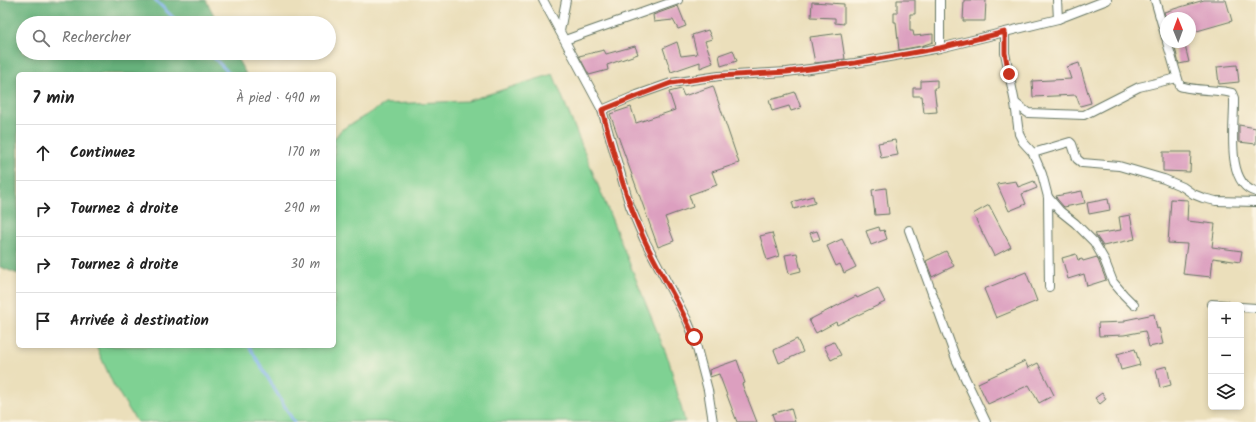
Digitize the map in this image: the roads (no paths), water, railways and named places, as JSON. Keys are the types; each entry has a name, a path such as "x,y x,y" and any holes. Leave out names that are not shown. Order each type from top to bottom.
{"street":[{"path":"543,0 566,40 602,110 630,206 644,240 687,320 694,337 708,390 713,422"},
{"path":"560,31 566,0"},
{"path":"566,40 678,0"},
{"path":"940,0 940,48"},
{"path":"1057,0 1058,19"},
{"path":"602,110 671,83 719,76 787,72 855,63 940,48 1058,19 1107,0"},
{"path":"1155,0 1160,17"},
{"path":"1005,32 1005,53 1016,103 1019,134 1023,142 1033,153 1042,174 1048,197 1049,287"},
{"path":"1169,48 1180,86 1187,89 1204,89 1232,93 1234,102 1233,144 1236,166 1240,179 1247,189 1256,192"},
{"path":"1016,103 1028,113 1084,115 1139,87 1177,78"},
{"path":"1033,153 1070,142 1077,159 1082,163 1119,166 1164,179 1203,198 1256,202"},
{"path":"1048,197 1060,211 1075,223 1094,242 1104,259 1113,282 1134,305"},
{"path":"909,230 956,359 986,422"},
{"path":"1244,306 1256,308"}],"waterway":[{"path":"155,0 172,16"},
{"path":"216,60 228,72"},
{"path":"250,348 294,422"}]}
